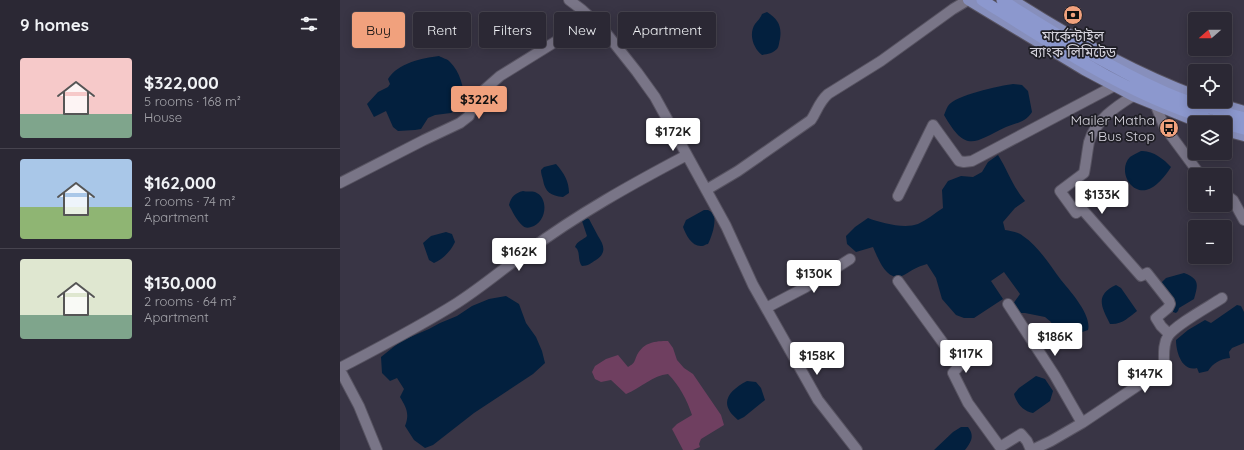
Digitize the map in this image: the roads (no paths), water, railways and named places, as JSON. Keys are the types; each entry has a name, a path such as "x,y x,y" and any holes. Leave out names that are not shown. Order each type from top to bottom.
{"highway":[{"path":"982,0 1056,47 1103,74 1155,99 1198,116"},
{"path":"1002,0 1102,60 1159,90 1244,118"},
{"path":"1232,126 1244,129"}],"main road":[{"path":"968,0 1084,70 1133,96 1188,118"},
{"path":"1013,0 1113,59 1188,92"},
{"path":"1232,107 1244,111"},
{"path":"1232,133 1244,136"}],"street":[{"path":"569,0 584,12"},
{"path":"706,190 738,171 810,120 815,115 822,99 828,94 881,62 953,9 968,0"},
{"path":"610,38 645,82 672,127 726,226 748,274 766,308 818,400 857,450"},
{"path":"340,183 460,123 469,116 475,98 500,76 554,43"},
{"path":"898,196 933,125 959,161 972,161 1114,86"},
{"path":"1133,96 1121,103 1103,118 1091,137 1084,173 1060,191 1076,213 1082,209 1141,276 1147,273 1169,301 1170,304 1168,308 1156,318 1169,334"},
{"path":"1156,106 1164,126 1195,168"},
{"path":"377,450 361,412 340,369 416,328 458,302 528,251 596,205 687,155"},
{"path":"1232,199 1244,220"},
{"path":"766,308 806,287 850,259"},
{"path":"898,281 949,351 958,367 953,373 968,403 1000,447 1021,434 1032,450 1051,442 1082,423 1152,376 1164,363 1164,351 1169,334 1190,318 1222,298"},
{"path":"1008,304 1082,423"}],"water":[{"path":"767,12 774,17 780,27 780,39 777,49 762,55 754,45 752,33 755,24 762,14"},
{"path":"439,56 449,61 461,80 464,100 456,110 451,113 435,115 428,118 421,129 415,130 398,131 393,127 386,111 374,117 367,104 378,92 388,87 390,84 388,79 392,74 404,65 411,62"},
{"path":"1013,84 1022,85 1028,91 1032,112 1027,118 1020,122 978,140 971,141 965,140 958,135 944,115 948,106 959,98"},
{"path":"1141,151 1149,152 1158,156 1171,167 1157,184 1146,190 1135,188 1130,184 1125,174 1125,168 1130,157"},
{"path":"998,155 1017,190 1025,201 1015,208 1003,222 1005,230 1021,235 1029,240 1039,251 1084,310 1087,317 1088,330 1068,337 1061,337 1054,330 1051,322 1045,317 1019,313 1013,304 1020,294 1004,272 991,281 1003,299 974,318 964,318 956,315 942,299 936,278 927,264 917,267 904,275 898,277 893,276 884,268 873,247 856,252 847,244 846,236 855,227 868,218 899,226 918,224 925,221 943,208 942,190 948,181 961,176 973,177 982,172 988,162"},
{"path":"556,164 564,174 568,185 569,193 563,197 555,196 549,193 545,188 541,174 541,170 544,167"},
{"path":"523,191 535,192 540,195 544,205 543,216 540,221 536,225 529,228 521,224 509,205 514,196"},
{"path":"704,210 708,210 713,213 714,224 708,244 698,246 692,243 683,227 686,220"},
{"path":"585,218 589,219 602,243 603,252 602,255 589,264 582,266 578,251 575,247 587,236 582,221"},
{"path":"446,232 452,234 455,242 451,249 441,259 434,263 429,260 423,243 431,236"},
{"path":"1184,273 1195,280 1197,286 1194,299 1179,308 1176,313 1173,312 1162,286 1162,282 1166,278"},
{"path":"1116,285 1121,288 1137,311 1122,322 1110,324 1104,313 1102,298 1109,289"},
{"path":"506,296 519,304 526,323 536,337 545,363 533,374 474,413 433,445 425,448 414,440 405,426 407,411 400,397 404,389 397,378 390,381 382,373 381,357 401,341 457,316 472,306 489,299"},
{"path":"1237,305 1241,306 1244,312 1244,343 1232,348 1229,352 1230,358 1217,362 1208,371 1199,373 1197,368 1187,367 1181,360 1177,350 1176,340 1188,330 1205,320 1211,323"},
{"path":"1036,376 1045,379 1053,391 1050,401 1033,413 1026,411 1021,406 1014,394 1019,388"},
{"path":"747,381 756,382 761,388 765,400 738,420 728,409 728,398 735,389"},
{"path":"961,427 968,427 972,436 965,450 934,450 953,432"}],"place":[{"name":"মার্কেন্টাইল ব্যাংক লিমিটেড","path":"1073,15"},
{"name":"Mailer Matha 1 Bus Stop","path":"1169,128"}]}
